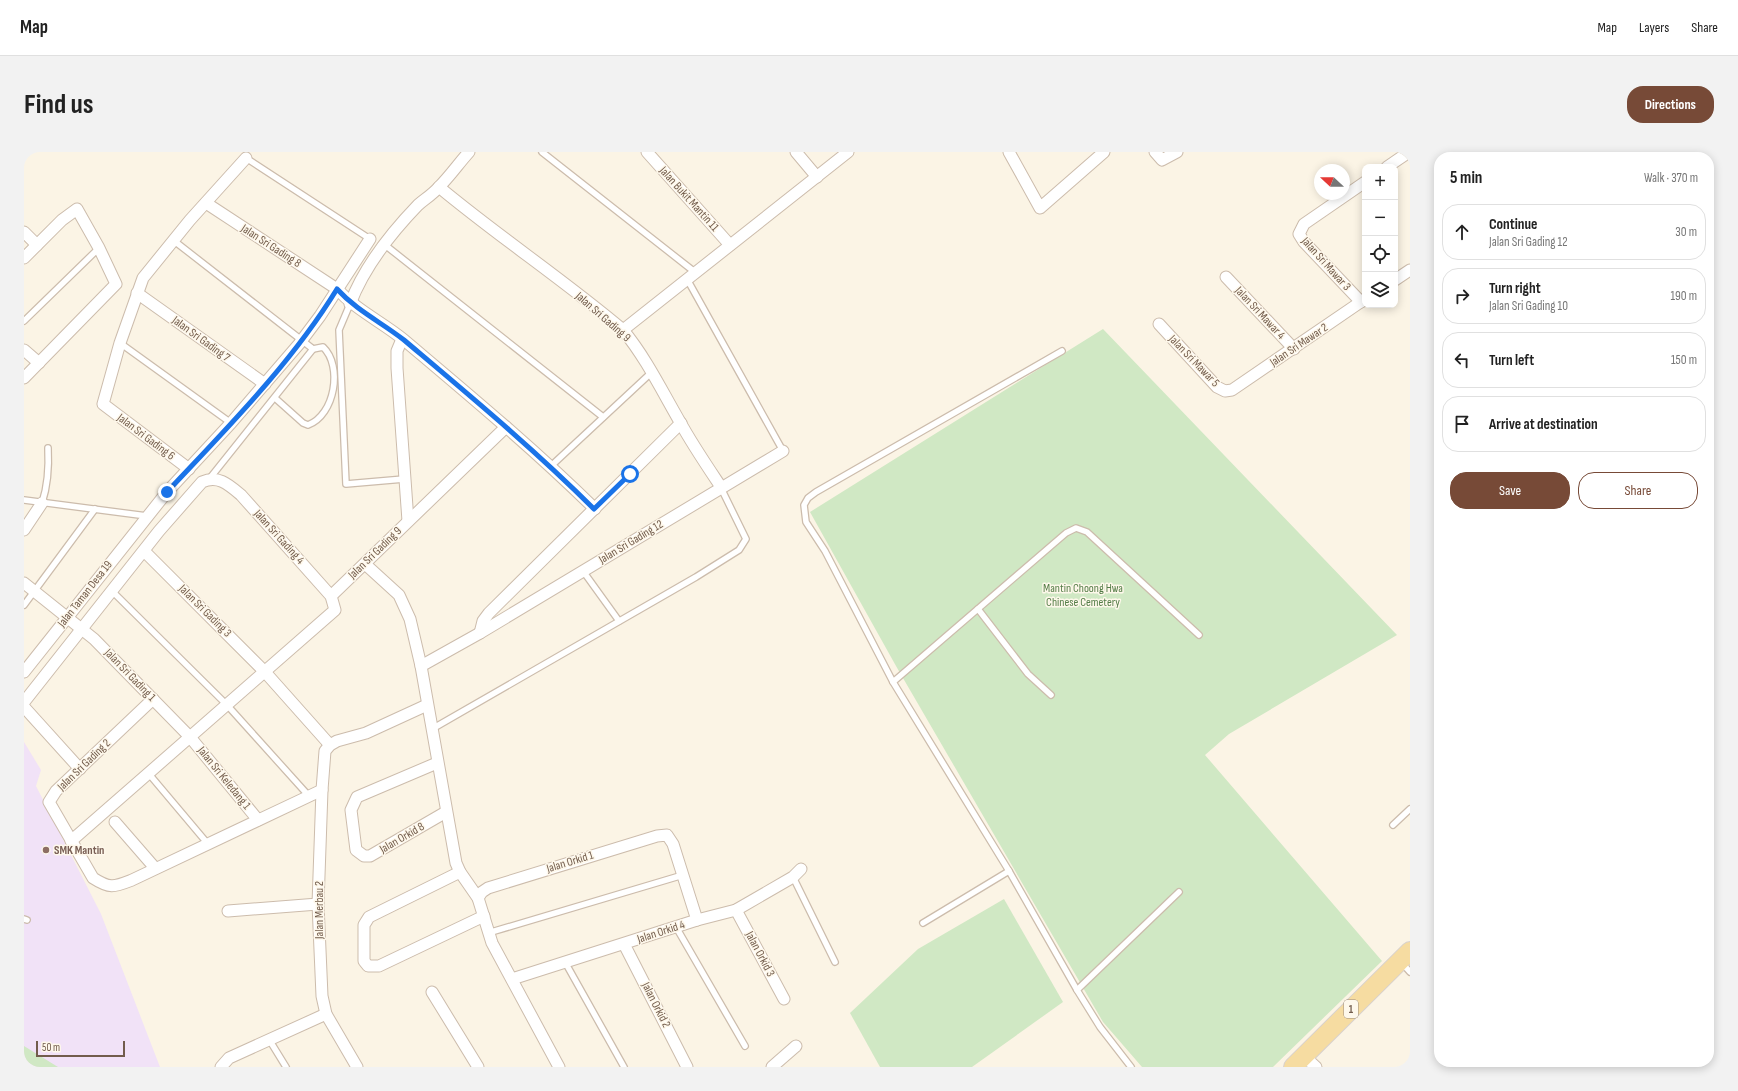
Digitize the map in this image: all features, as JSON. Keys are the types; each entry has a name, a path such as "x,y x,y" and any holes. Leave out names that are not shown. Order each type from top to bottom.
{"main road":[{"name":"1","path":"1304,1063 1407,961"}],"street":[{"path":"350,304 367,271 385,245 418,205 439,187 469,152"},
{"name":"Jalan Bukit Mantin 11","path":"647,152 730,246"},
{"path":"796,152 817,177"},
{"path":"623,330 848,152"},
{"path":"1015,154 1040,208 1104,152"},
{"path":"1155,152 1162,160 1177,152"},
{"path":"1391,164 1409,152"},
{"path":"120,344 143,278 173,240 246,158"},
{"name":"Jalan Sri Mawar 3","path":"1362,184 1304,224 1300,234 1304,242 1362,300"},
{"name":"Jalan Sri Gading 9","path":"439,187 481,222 520,250 623,330 652,372 680,423 721,488"},
{"name":"Jalan Sri Gading 8","path":"206,203 337,289 350,304 402,339 551,466 594,509"},
{"path":"24,258 62,220 77,209 99,248 116,284 24,378"},
{"path":"24,232 37,246"},
{"name":"Jalan Taman Desa 19","path":"24,672 147,516 231,423 302,340 320,316 370,239"},
{"path":"1398,278 1410,270"},
{"name":"Jalan Sri Mawar 4","path":"1226,278 1294,349"},
{"name":"Jalan Sri Gading 7","path":"137,293 265,384"},
{"name":"Jalan Sri Mawar 2","path":"1232,390 1362,302"},
{"name":"Jalan Sri Mawar 5","path":"1159,324 1217,387 1225,391 1232,390"},
{"path":"402,339 397,351 397,368 408,521"},
{"name":"Jalan Sri Gading 6","path":"120,344 103,404 189,469"},
{"path":"24,350 38,363"},
{"path":"480,633 483,621 489,613 680,423"},
{"name":"Jalan Sri Gading 9","path":"331,596 506,427"},
{"name":"Jalan Sri Gading 12","path":"420,666 480,633 783,451"},
{"path":"24,702 144,550 202,482 210,478"},
{"name":"Jalan Sri Gading 4","path":"210,478 220,480 241,495 331,596 335,610 266,672"},
{"path":"24,530 42,503"},
{"name":"Jalan Sri Gading 3","path":"144,550 266,672 330,745"},
{"path":"365,564 399,595 410,619 428,705 452,845 460,872 478,898 488,933 559,1067"},
{"name":"Jalan Sri Gading 1","path":"24,582 83,628 190,737"},
{"path":"266,672 70,841 93,878 104,885 114,886 208,844 308,795 322,790"},
{"name":"Jalan Sri Gading 2","path":"70,841 49,802 56,791 153,699"},
{"path":"330,745 337,741 366,733 428,705"},
{"path":"24,707 80,769"},
{"name":"Jalan Sri Keledang 1","path":"190,737 258,820"},
{"name":"Jalan Merbau 2","path":"330,745 326,751 324,759 322,790 318,904 320,973 326,1014 357,1067"},
{"name":"Jalan Orkid 8","path":"437,763 357,797 351,810 356,850 364,856 370,856 446,812"},
{"path":"115,822 155,868"},
{"name":"Jalan Orkid 1","path":"478,898 488,888 657,836 667,836 673,844 684,875"},
{"name":"Jalan Orkid 4","path":"512,979 697,920 736,910 793,877 801,869"},
{"path":"460,872 369,917 364,925 364,961 368,966 378,966 484,916"},
{"path":"684,875 697,920"},
{"path":"228,910 318,904"},
{"name":"Jalan Orkid 3","path":"736,910 784,999"},
{"name":"Jalan Orkid 2","path":"624,944 687,1067"},
{"path":"432,992 478,1067"},
{"path":"221,1067 229,1058 270,1041 326,1014"},
{"path":"772,1067 796,1046"}],"lane":[{"path":"542,152 692,276 783,451"},
{"path":"246,158 370,239"},
{"path":"173,240 313,349"},
{"path":"385,245 603,417"},
{"path":"24,321 99,248"},
{"path":"350,304 339,330 346,484 404,479"},
{"path":"120,344 231,423"},
{"path":"210,478 313,349 323,347 331,358 334,387 329,404 314,423 308,425 303,424 275,398"},
{"path":"1062,351 816,492 808,498 804,505 806,522 825,551 894,682 1008,871 1077,990 1100,1027 1131,1067"},
{"path":"551,466 652,372"},
{"path":"42,503 47,483 48,448"},
{"path":"432,729 738,550 746,539 721,488"},
{"path":"24,500 147,516"},
{"path":"24,605 95,509"},
{"path":"894,682 1066,533 1076,528 1087,532 1199,635"},
{"path":"583,571 619,621"},
{"path":"112,591 227,705 308,795"},
{"path":"978,609 1028,674 1051,695"},
{"path":"149,774 208,844"},
{"path":"1393,824 1410,809"},
{"path":"923,923 1008,871"},
{"path":"488,933 684,875"},
{"path":"793,877 835,962"},
{"path":"1077,990 1178,892"},
{"path":"676,927 745,1046"},
{"path":"565,962 624,1067"},
{"path":"270,1041 286,1067"}],"shaded area":[{"name":"SMK Mantin","path":"24,742 41,770 36,786 101,914 160,1067 24,1067"}],"green space":[{"name":"Mantin Choong Hwa Chinese Cemetery","path":"1103,329 1397,635 1229,734 1205,755 1382,961 1273,1067 1142,1067 1103,1022 896,666 810,512"},
{"path":"1004,899 1063,1002 972,1067 880,1067 850,1013 918,949"},
{"path":"24,1046 58,1067 24,1067"}],"place":[{"name":"SMK Mantin","path":"46,850"}],"route":[{"path":"167,492 231,423 299,344 320,316 337,289 350,304 402,339 551,466 594,509 630,474"}]}
